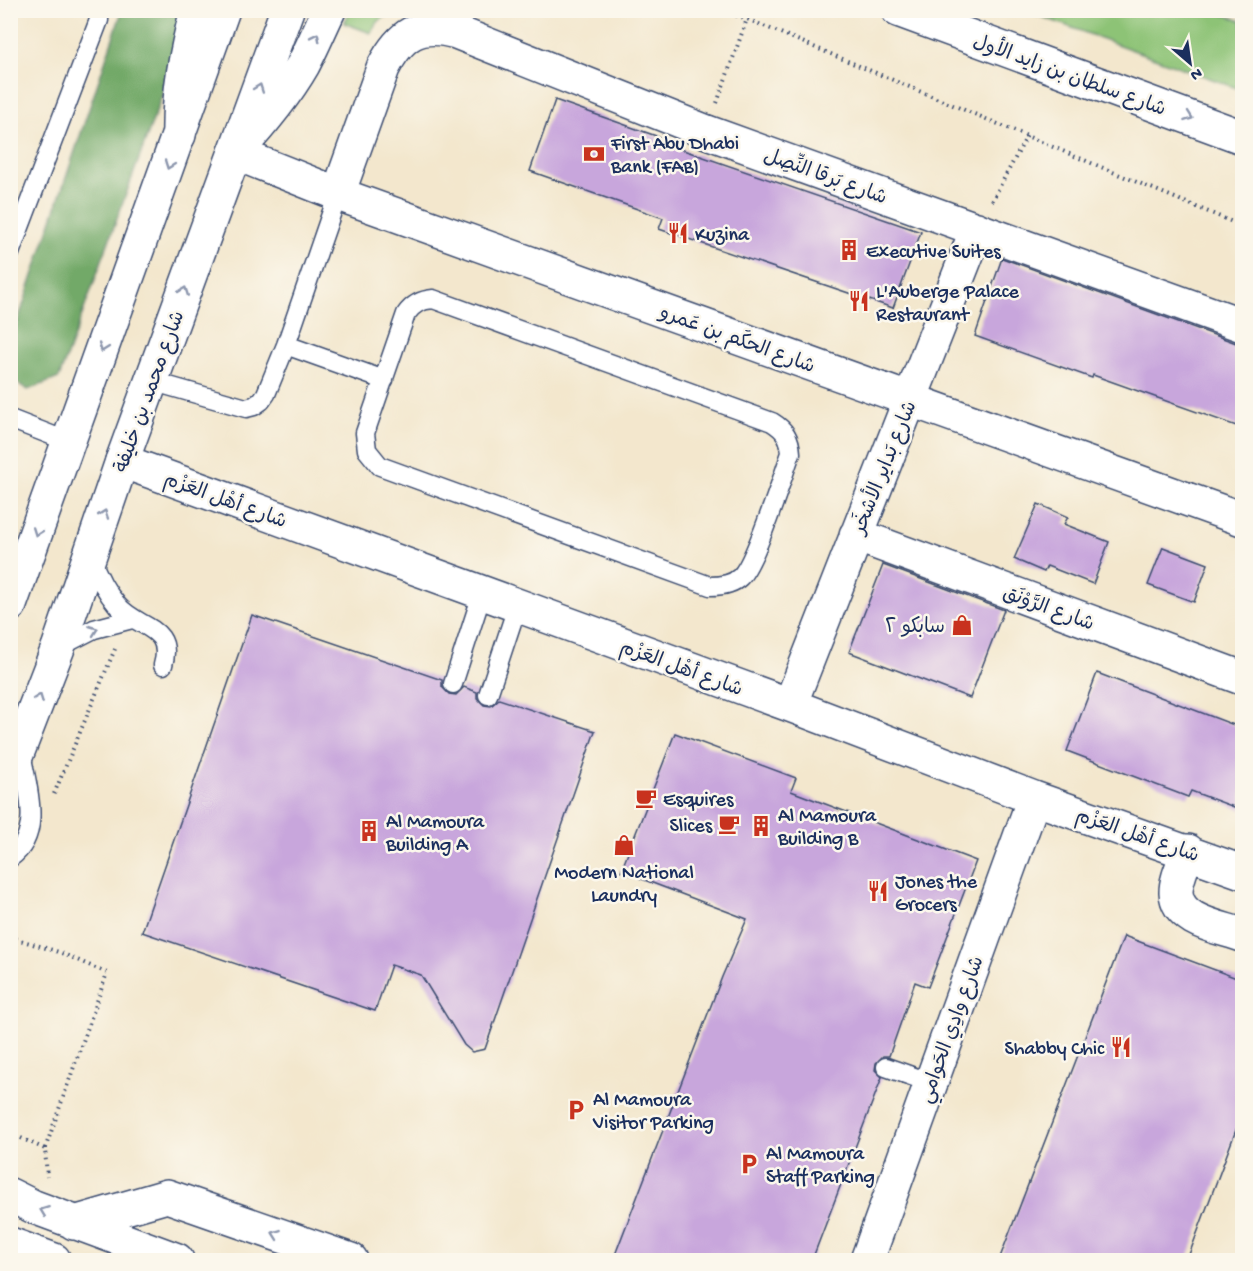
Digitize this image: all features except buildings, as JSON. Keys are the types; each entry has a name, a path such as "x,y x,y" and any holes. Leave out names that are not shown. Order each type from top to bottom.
{"street":[{"path":"179,135 180,87 197,10"},
{"path":"10,605 223,10"},
{"name":"شارع محمد بن خليفة","path":"15,759 58,648 122,461 287,10"},
{"path":"235,153 266,118 288,88 303,65 329,10"},
{"name":"شارع سلطان بن زايد الأول","path":"898,10 1242,137"},
{"name":"شارع بَرقا النِّصِل","path":"338,194 389,56 397,44 409,34 440,27 707,132 1242,325"},
{"name":"شارع الحكَم بن عَمرو","path":"235,153 338,194 1242,519"},
{"name":"شارع بَداير الأشخَر","path":"790,705 977,229"},
{"name":"شارع أهْل العَزْم","path":"122,461 790,705 1034,798 1242,872"},
{"name":"شارع الرَّوْنَق","path":"856,535 1242,678"},
{"name":"شارع وادِي الحَوامي","path":"867,1260 1034,798"},
{"path":"1188,851 1176,891 1177,900 1182,909 1198,920 1242,935"},
{"path":"10,1195 74,1223 177,1260"},
{"path":"74,1223 167,1196 175,1197 351,1260"},
{"path":"10,1244 54,1260"}],"lane":[{"path":"10,253 99,20 99,10"},
{"path":"152,381 246,408 261,401 286,345 338,194"},
{"path":"425,300 433,300 772,422 786,434 791,453 746,571 739,579 731,583 710,586 380,466 367,450 365,433 384,380 410,308 425,300"},
{"path":"286,345 384,380"},
{"path":"10,419 69,442"},
{"path":"90,555 106,591 118,606 132,620 150,627 159,634 165,643 166,654 163,665"},
{"path":"453,684 482,594"},
{"path":"488,695 517,607"},
{"path":"58,648 94,629 132,620"},
{"path":"10,858 22,847 31,823 15,759"},
{"path":"886,1066 932,1083"}],"path":[{"path":"719,10 747,19 1242,226"},
{"path":"707,132 747,19"},
{"path":"977,229 1027,136"},
{"path":"51,801 117,644"},
{"path":"10,897 20,875"},
{"path":"10,938 59,952 108,973 45,1149 47,1177"},
{"path":"10,1133 45,1149"}],"green space":[{"path":"350,10 396,11 381,19 371,33 344,23"},
{"path":"122,11 186,11 179,49 59,378 28,390 11,379 11,341"},
{"path":"1026,11 1214,11 1242,21 1242,90"}],"place":[{"name":"First Abu Dhabi Bank (FAB)","path":"594,154"},
{"name":"Kuzina","path":"678,233"},
{"name":"Executive Suites","path":"849,250"},
{"name":"L'Auberge Palace Restaurant","path":"859,301"},
{"name":"سابكو ٢","path":"962,625"},
{"name":"Esquires","path":"646,798"},
{"name":"Slices","path":"729,824"},
{"name":"Al Mamoura Building B","path":"761,826"},
{"name":"Al Mamoura Building A","path":"369,831"},
{"name":"Modern National Laundry","path":"624,845"},
{"name":"Jones the Grocers","path":"878,891"},
{"name":"Shabby Chic","path":"1121,1047"},
{"name":"Al Mamoura Visitor Parking","path":"576,1110"},
{"name":"Al Mamoura Staff Parking","path":"749,1164"}]}
